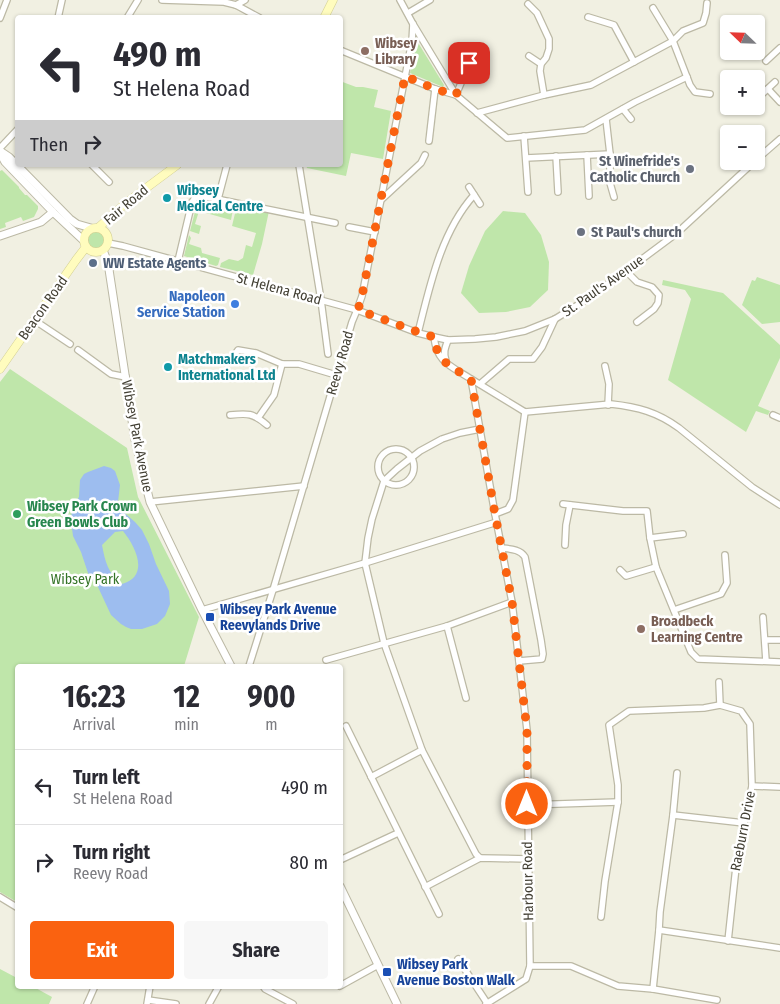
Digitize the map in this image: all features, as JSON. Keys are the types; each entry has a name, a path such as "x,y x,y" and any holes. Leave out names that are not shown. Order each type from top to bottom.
{"main road":[{"path":"326,15 333,0"},
{"name":"Fair Road","path":"95,228 174,167"},
{"path":"95,228 107,233 106,247 94,252 90,251 85,244 86,233 95,228"},
{"name":"Beacon Road","path":"0,369 76,260 85,244"}],"street":[{"path":"0,18 7,0"},
{"path":"59,15 62,0"},
{"path":"129,15 138,0"},
{"path":"162,0 224,2 236,5 254,15"},
{"path":"236,5 246,0"},
{"path":"400,0 456,95 507,138 584,130 687,77"},
{"path":"408,13 430,0"},
{"path":"477,113 591,85 673,41 684,31 703,23 707,3"},
{"path":"528,4 537,13 549,39 549,49 540,70 544,95"},
{"path":"653,8 673,41 690,85 695,92 710,94"},
{"path":"588,17 614,25 634,62"},
{"name":"Reevy Road","path":"250,664 352,322 362,296 412,41 413,24"},
{"path":"456,95 476,47"},
{"path":"766,61 780,48"},
{"path":"343,51 435,89 456,95"},
{"path":"529,56 541,64"},
{"path":"765,92 775,82"},
{"path":"429,141 435,89"},
{"path":"768,89 780,102"},
{"path":"623,109 632,118"},
{"path":"606,119 610,154 610,183 614,197"},
{"path":"15,132 0,150 15,164"},
{"path":"524,136 528,192"},
{"name":"St. Paul's Avenue","path":"765,153 780,139"},
{"path":"526,158 610,154"},
{"path":"382,199 421,163 425,155"},
{"path":"587,155 589,196"},
{"path":"556,156 558,192"},
{"path":"94,167 109,182"},
{"path":"218,199 226,167"},
{"path":"299,167 328,354"},
{"path":"19,168 53,212 85,244"},
{"path":"19,168 70,219 77,224 95,228"},
{"name":"St. Paul's Avenue","path":"448,340 496,337 525,330 555,319 626,271 677,232 746,170"},
{"path":"469,187 480,204"},
{"path":"418,332 433,276 451,229 464,205 474,194"},
{"path":"178,261 192,202 197,195 335,223"},
{"path":"1,236 41,222 53,212"},
{"path":"349,227 375,232"},
{"name":"St Helena Road","path":"106,247 123,246 358,310 418,332 448,340"},
{"name":"Wibsey Park Avenue","path":"106,247 135,440 150,502 230,664"},
{"path":"626,271 637,282 652,287 659,295 658,303 654,308 637,322"},
{"path":"480,384 509,360 533,359 542,347 555,319"},
{"path":"34,320 70,344"},
{"path":"434,337 437,352 447,364 525,412 608,404 642,409 667,420 679,428 752,487 780,505"},
{"path":"447,364 444,350 448,340"},
{"path":"78,350 110,374 126,377"},
{"path":"233,357 238,350 256,353 282,364 299,364 336,375"},
{"path":"258,418 274,395 282,364"},
{"path":"605,366 609,384 608,404"},
{"name":"Harbour Road","path":"471,379 512,602 527,730 530,966"},
{"path":"495,514 508,508 513,500 525,412"},
{"path":"230,416 252,415 267,425"},
{"path":"773,415 780,418"},
{"path":"480,429 442,439 420,451 384,481 372,519 365,564 384,643 422,750 476,854 480,858"},
{"path":"390,451 402,451 411,458 414,469 405,483 400,485 389,484 380,476 378,470 381,458 390,451"},
{"path":"150,502 304,486"},
{"path":"563,504 623,512 647,511 656,566 691,652 698,659 780,662"},
{"path":"565,545 570,505"},
{"path":"202,610 365,564 497,522"},
{"path":"650,538 682,534"},
{"path":"502,548 518,551 525,557 541,640 542,659 519,661"},
{"path":"674,610 721,594 727,584 725,555"},
{"path":"620,570 626,576 656,566"},
{"path":"326,660 447,626 512,602"},
{"path":"763,617 766,661"},
{"path":"447,626 466,698"},
{"path":"765,640 780,640"},
{"path":"601,917 618,802 618,785 609,725 629,711 704,708 720,705 719,682"},
{"name":"Raeburn Drive","path":"720,705 740,711 750,724 752,786 736,867 728,941"},
{"path":"346,726 438,914"},
{"path":"371,777 422,750"},
{"path":"653,989 660,930 660,912 677,773"},
{"path":"752,786 780,787"},
{"path":"527,804 618,802"},
{"path":"673,815 744,823"},
{"path":"343,859 398,833"},
{"path":"425,887 480,858 528,858"},
{"path":"343,892 397,1004"},
{"path":"0,897 15,906"},
{"path":"660,930 780,948"},
{"path":"458,959 487,1004 526,979 530,966 571,966 618,986 653,989 717,1000"},
{"path":"343,984 378,965"},
{"path":"87,1004 93,989"},
{"path":"148,989 148,1002 176,1004"},
{"path":"209,1004 217,989"},
{"path":"265,989 293,1004"}],"green space":[{"path":"417,41 444,85 443,87 410,73"},
{"path":"343,82 356,87 378,90 374,107 391,111 383,159 351,153 346,176 307,168 343,167"},
{"path":"2,170 38,206 38,209 34,217 23,221 21,217 5,223 6,227 0,229 0,171"},
{"path":"202,200 234,204 231,220 199,211 195,224 201,226 199,234 190,231 197,204"},
{"path":"237,205 244,208 269,211 253,275 220,267 221,263 229,259 238,261 243,258 246,245 252,247 256,233 232,226"},
{"path":"503,211 525,213 541,235 549,262 548,290 530,307 506,312 479,313 461,293 469,266 485,231"},
{"path":"95,229 102,232 105,239 102,246 95,249 88,246 85,239 88,232"},
{"path":"189,235 191,238 189,244 201,248 202,253 220,258 218,265 184,256"},
{"path":"757,277 780,285 780,322 762,324 742,305 752,280 755,281"},
{"path":"663,280 723,293 780,345 780,358 758,406 770,411 768,415 756,411 746,432 668,380 691,299 685,290 662,285"},
{"name":"Wibsey Park","path":"10,369 127,448 138,497 199,617 185,664 15,664 15,901 0,892 0,382"},
{"path":"0,969 15,977 15,989 37,989 52,997 49,1004 0,1004"}],"water":[{"path":"104,466 115,471 120,485 118,502 121,510 142,530 169,591 170,604 165,616 157,624 142,629 126,627 111,615 98,587 88,573 73,536 72,509 79,497 80,480 84,474","holes":["123,531 136,553 138,568 136,575 131,580 122,584 113,576 108,567 102,545 115,532"]}],"place":[{"name":"Wibsey Library","path":"365,51"},
{"name":"St Winefride's Catholic Church","path":"690,169"},
{"name":"Wibsey Medical Centre","path":"167,198"},
{"name":"St Paul's church","path":"581,232"},
{"name":"WW Estate Agents","path":"93,263"},
{"name":"Napoleon Service Station","path":"235,304"},
{"name":"Matchmakers International Ltd","path":"168,367"},
{"name":"Wibsey Park Crown Green Bowls Club","path":"17,514"},
{"name":"Wibsey Park Avenue Reevylands Drive","path":"210,617"},
{"name":"Broadbeck Learning Centre","path":"641,629"},
{"name":"Wibsey Park Avenue Boston Walk","path":"387,972"}],"route":[{"path":"469,63 456,95 435,89 405,76 382,199 358,310 434,337 437,352 442,359 471,379 512,602 527,730 527,804"}]}
